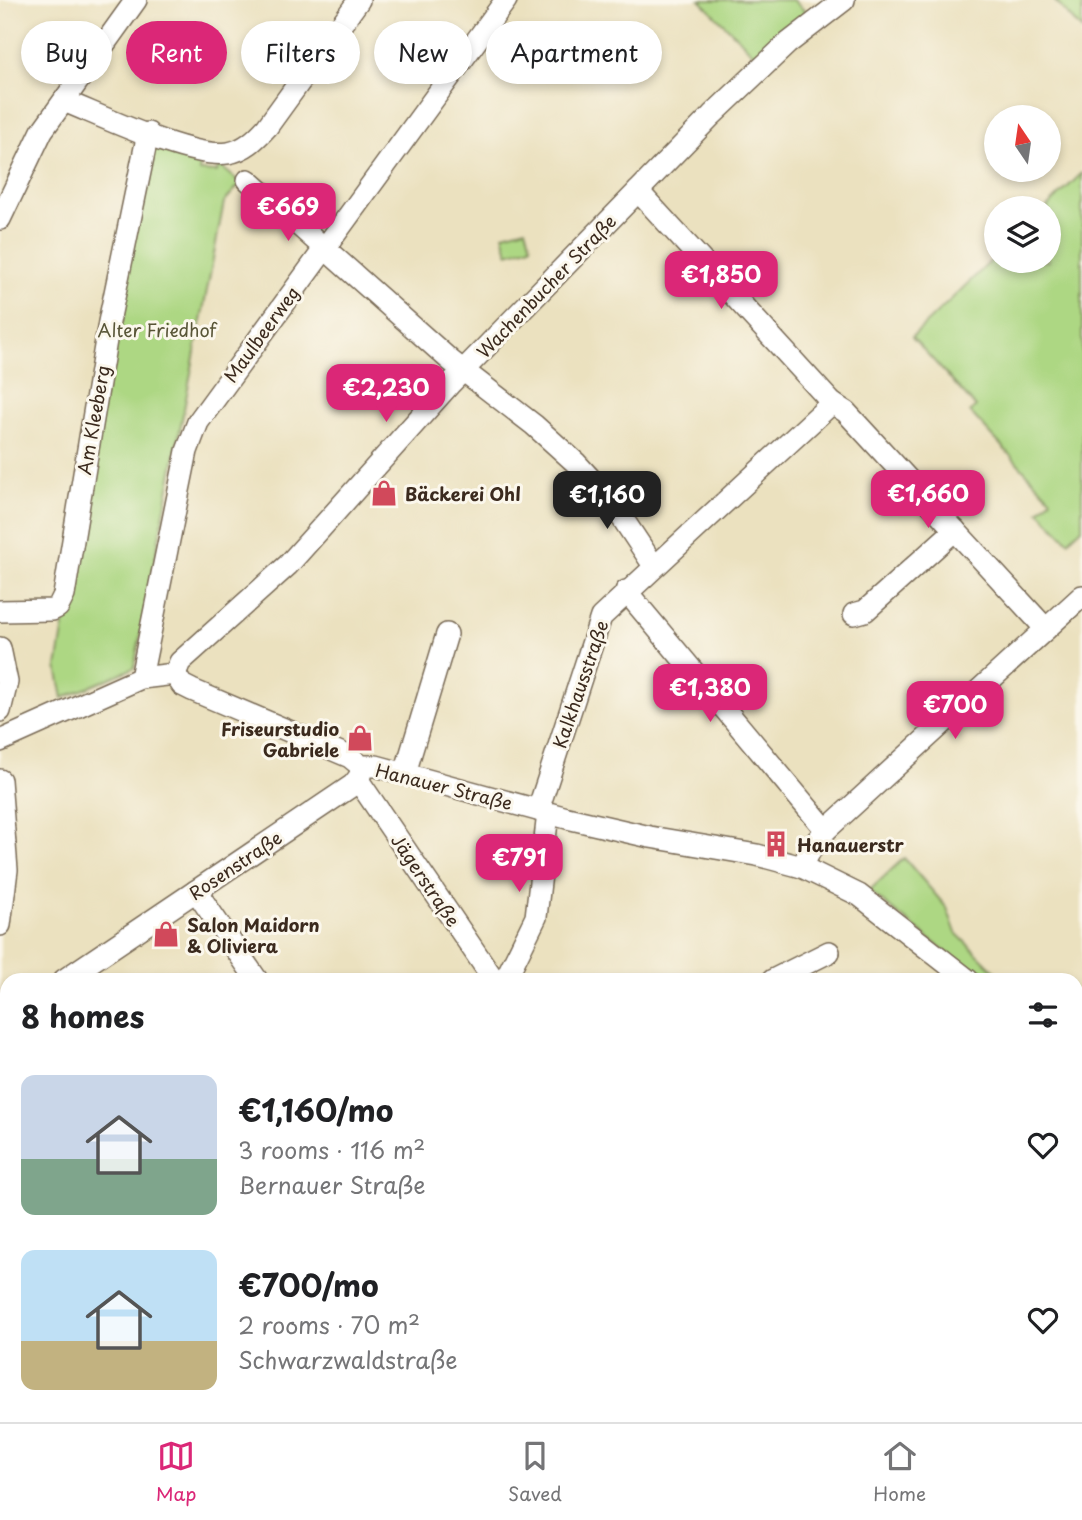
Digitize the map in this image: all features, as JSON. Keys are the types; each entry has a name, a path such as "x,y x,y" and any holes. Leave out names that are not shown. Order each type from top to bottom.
{"street":[{"path":"0,219 37,140 136,0"},
{"path":"64,101 201,152 229,153 246,147 267,127 359,0"},
{"name":"Maulbeerweg","path":"141,678 192,434 324,246 506,0"},
{"name":"Wachenbucher Straße","path":"175,674 180,662 289,565 464,369 761,67 844,0"},
{"name":"Am Kleeberg","path":"0,611 52,610 58,607 64,595 109,322 148,133"},
{"path":"248,180 451,361 534,425 586,472 611,501 654,566"},
{"path":"638,191 832,403 846,412 1046,629"},
{"name":"Kalkhausstraße","path":"508,973 536,917 543,812 596,626 607,608 832,403"},
{"path":"854,614 865,611 955,530"},
{"path":"626,591 826,830"},
{"path":"802,867 812,847 826,830 1082,596"},
{"path":"405,773 447,634"},
{"path":"0,648 7,682 0,711"},
{"path":"0,741 141,678 175,674"},
{"name":"Hanauer Straße","path":"175,674 182,685 191,690 350,757 359,773 376,766 543,812 650,837 757,855 802,867 859,895 959,973"},
{"name":"Rosenstraße","path":"74,973 196,891 359,773"},
{"name":"Jägerstraße","path":"359,773 489,973"},
{"path":"0,780 7,870 0,925"},
{"path":"196,891 252,973"},
{"path":"787,973 828,953"}],"green space":[{"path":"700,0 793,0 807,13 756,56"},
{"path":"1054,0 1082,0 1082,30"},
{"name":"Alter Friedhof","path":"158,148 200,163 199,171 217,172 219,165 241,183 224,202 134,668 63,698 57,667 113,334 148,152"},
{"path":"1082,173 1082,528 1068,541 1039,511 1051,499 970,412 976,407 912,337 984,268 984,273 1061,273 1061,196 1058,196"},
{"path":"526,228 531,246 508,253 503,234"},
{"path":"904,858 947,908 956,933 997,973 972,973 869,891"}],"place":[{"name":"Bäckerei Ohl","path":"384,493"},
{"name":"Friseurstudio Gabriele","path":"360,738"},
{"name":"Hanauerstr","path":"776,844"},
{"name":"Salon Maidorn & Oliviera","path":"166,934"}]}
